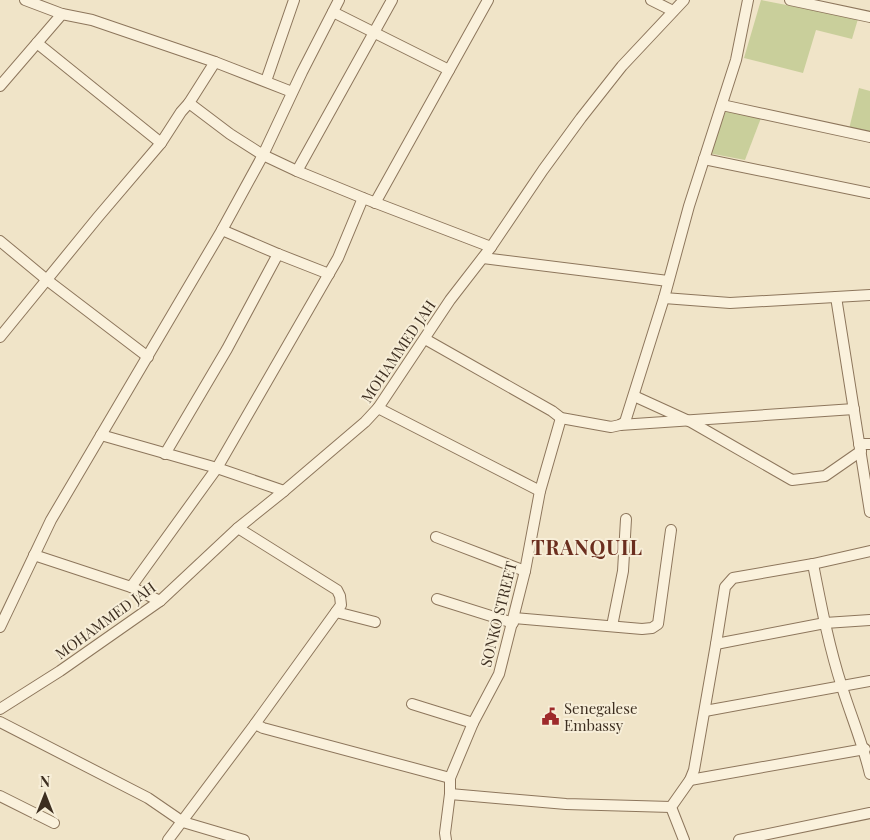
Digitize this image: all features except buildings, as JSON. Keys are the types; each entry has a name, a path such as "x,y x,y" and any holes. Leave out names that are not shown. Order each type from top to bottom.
{"street":[{"path":"25,0 62,14 92,20 215,62 292,92"},
{"path":"266,81 294,0"},
{"path":"0,627 51,520 222,230 263,155 292,92 339,0"},
{"path":"297,171 392,0"},
{"path":"375,203 488,0"},
{"path":"651,0 673,11"},
{"name":"MOHAMMED JAH","path":"0,709 60,671 160,601 238,528 365,422 378,408 450,300 491,247 581,118 622,66 684,0"},
{"path":"620,426 625,422 634,396 704,159 736,60 748,0"},
{"path":"790,0 870,17"},
{"path":"333,12 449,70"},
{"path":"0,86 62,14"},
{"path":"36,44 161,143"},
{"path":"0,337 161,143 215,62"},
{"path":"189,103 230,134 263,155 375,203 491,247"},
{"path":"722,105 870,137"},
{"path":"704,159 870,193"},
{"path":"131,587 216,468 338,258 364,198"},
{"path":"222,230 329,274"},
{"path":"0,241 47,280 148,357"},
{"path":"165,454 227,349 278,254"},
{"path":"483,258 668,281"},
{"path":"664,298 730,303 870,295"},
{"path":"836,298 854,409 864,446 870,512"},
{"path":"425,339 552,411 561,418 611,427 854,409"},
{"path":"634,396 689,421 792,480 825,476 864,446"},
{"path":"378,408 540,491"},
{"name":"SONKO STREET","path":"446,840 450,778 473,723 499,674 525,571 540,491 561,418"},
{"path":"101,435 216,468 284,491"},
{"path":"612,626 623,571 626,519"},
{"path":"168,840 256,724 341,605 337,590 238,528"},
{"path":"437,599 514,620 642,629 652,628 658,624 671,530"},
{"path":"436,537 525,571"},
{"path":"671,807 690,780 694,770 725,587 728,582 733,578 813,564 870,550"},
{"path":"34,554 131,587 160,601"},
{"path":"813,564 825,623 842,686 864,749 870,774"},
{"path":"336,612 375,622"},
{"path":"716,644 825,623 870,620"},
{"path":"705,711 870,681"},
{"path":"412,704 473,723"},
{"path":"0,722 148,798 183,822 244,840"},
{"path":"256,724 263,728 450,778"},
{"path":"690,780 864,749"},
{"path":"450,794 566,804 671,807"},
{"path":"0,796 54,824"},
{"path":"671,807 684,840"},
{"path":"740,840 870,813"}],"green space":[{"path":"761,0 858,19 852,39 816,30 803,73 744,58"},
{"path":"859,88 870,91 870,133 849,129"},
{"path":"726,111 761,118 745,160 708,153"}],"place":[{"name":"Senegalese Embassy","path":"550,717"}],"district":[{"name":"TRANQUIL","path":"587,546"}]}
